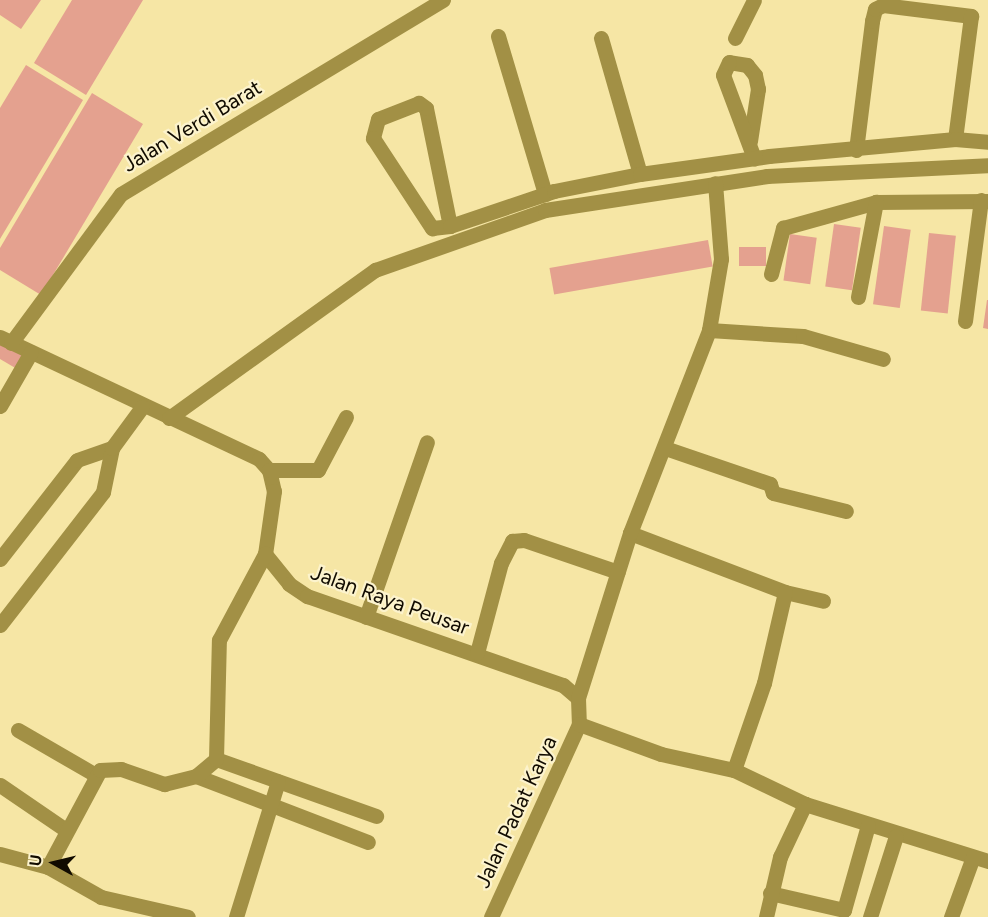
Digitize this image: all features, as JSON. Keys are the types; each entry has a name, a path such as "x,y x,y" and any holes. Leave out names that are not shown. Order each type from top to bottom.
{"street":[{"name":"Jalan Verdi Barat","path":"6,340 121,194 443,0"},
{"path":"735,38 754,0"},
{"path":"856,150 875,9 969,7 973,19 955,139"},
{"path":"498,36 545,194"},
{"path":"601,38 640,174"},
{"path":"450,226 426,108 419,103 378,119 373,138 429,226 450,226 545,194 640,174 754,158 955,139 988,141"},
{"path":"750,141 754,158"},
{"path":"169,418 375,270 545,210 715,183 988,165"},
{"path":"715,183 722,259 709,330 630,532 578,698 579,724 661,754 734,770 805,804 896,836 988,861"},
{"path":"771,274 783,228 876,202 984,200 965,321"},
{"path":"858,297 876,202"},
{"path":"709,330 803,336 883,359"},
{"path":"6,340 142,407 202,428 269,470 318,470 346,417"},
{"path":"0,406 31,352"},
{"path":"0,625 103,492 112,448 142,407"},
{"path":"366,617 427,441"},
{"path":"0,559 77,460 112,448"},
{"path":"664,448 770,484 773,493 846,511"},
{"path":"18,730 94,774 121,769 164,784 196,776 216,759 219,640 265,554 274,491 269,470"},
{"path":"630,532 785,592 823,601"},
{"path":"477,653 501,562 512,541 524,540 618,572"},
{"name":"Jalan Raya Peusar","path":"265,554 289,584 307,596 477,653 563,685 578,698"},
{"path":"734,770 764,683 785,592"},
{"name":"Jalan Padat Karya","path":"490,917 579,724"},
{"path":"216,759 376,816"},
{"path":"48,867 94,774"},
{"path":"196,776 268,806 368,842"},
{"path":"236,917 268,806 278,782"},
{"path":"0,785 66,830"},
{"path":"766,917 780,857 805,804"},
{"path":"348,836 356,809"},
{"path":"770,894 844,910 868,825"},
{"path":"870,917 896,836"},
{"path":"0,854 48,867 101,897 188,917"},
{"path":"951,917 973,856"}],"building":[{"path":"0,0 41,0 21,29 0,15"},
{"path":"72,0 143,0 86,95 34,63"},
{"path":"26,65 83,100 0,239 0,108"},
{"path":"92,93 143,124 41,295 0,270 0,248"},
{"path":"834,224 861,228 852,290 825,286"},
{"path":"884,226 911,230 900,308 873,304"},
{"path":"929,233 956,236 948,313 921,311"},
{"path":"790,234 817,238 810,284 783,281"},
{"path":"708,240 713,267 554,295 549,268"},
{"path":"739,247 766,247 766,266 739,266"},
{"path":"988,300 988,329 983,328"},
{"path":"0,342 24,356 17,369 0,359"}]}
